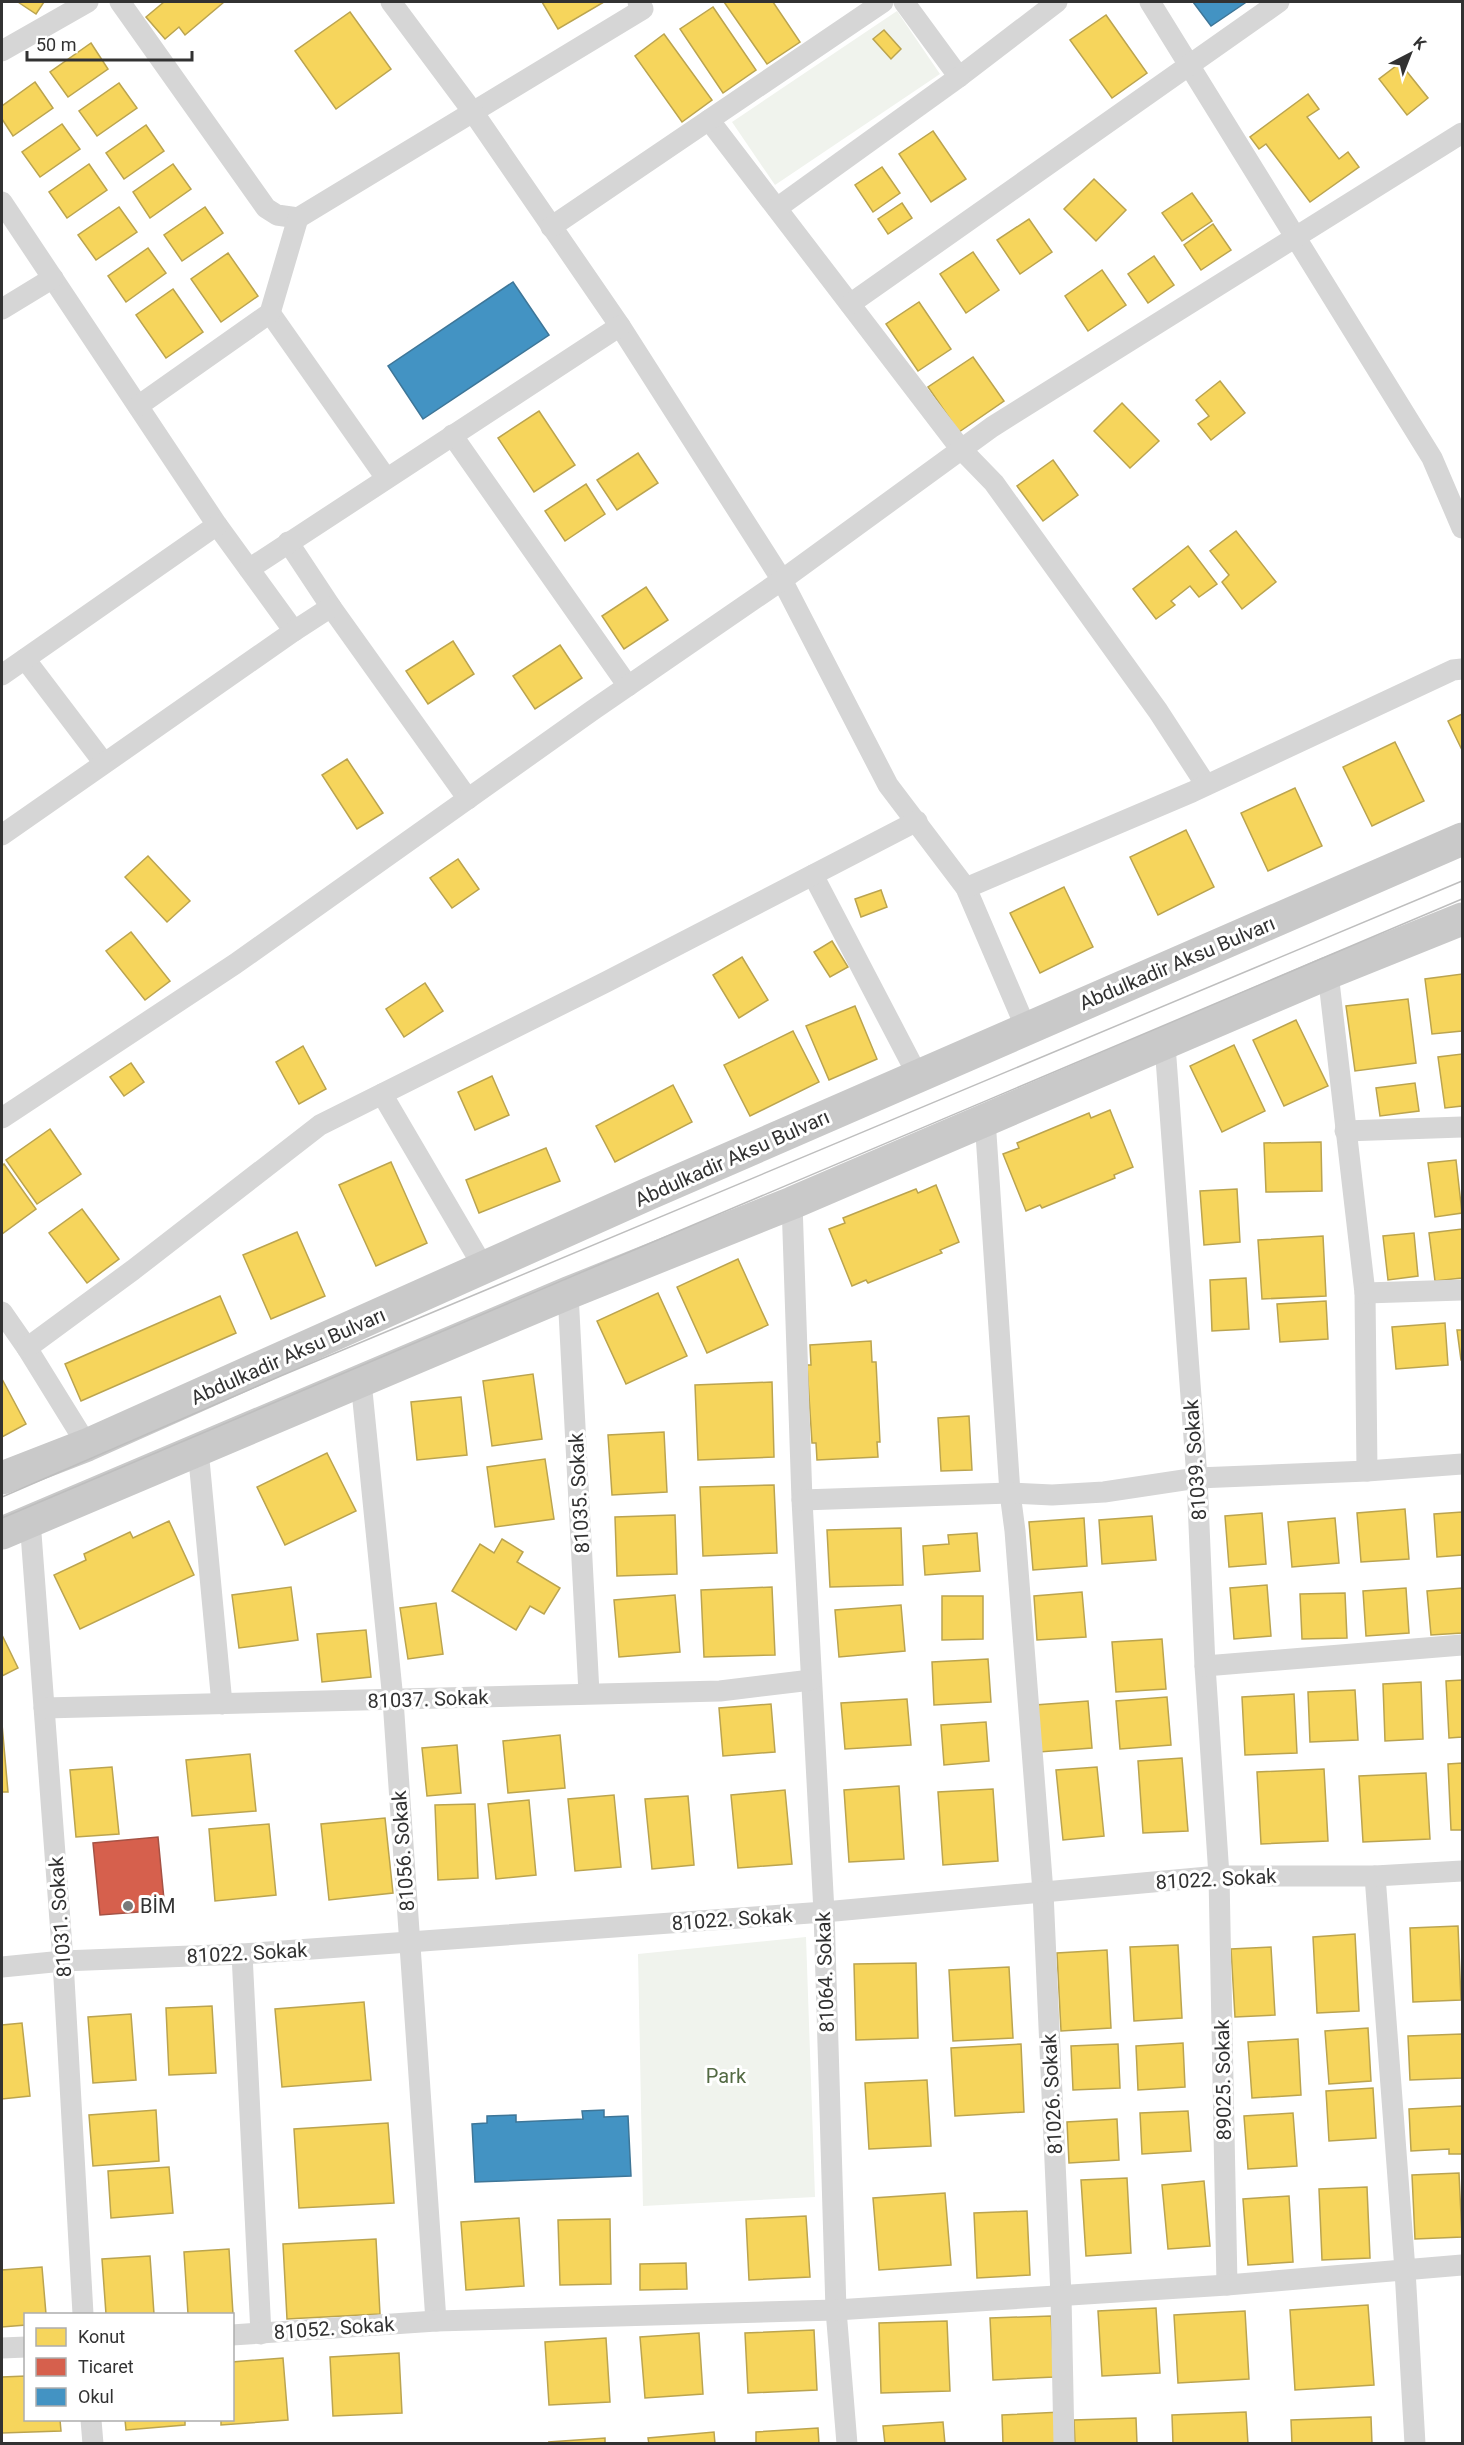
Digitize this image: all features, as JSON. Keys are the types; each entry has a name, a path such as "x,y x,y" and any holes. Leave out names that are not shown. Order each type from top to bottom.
{"main road":[{"name":"Abdulkadir Aksu Bulvarı","path":"2,1478 87,1445 1026,1028 1462,839"},
{"path":"16,1527 568,1293 792,1203 985,1119 1165,1045 1328,973 1462,919"}],"street":[{"path":"2,51 88,2"},
{"path":"120,2 266,208 277,215 298,218 645,4"},
{"path":"391,2 473,112 620,326 783,580 888,785 966,888 1026,1028"},
{"path":"551,227 884,2"},
{"path":"904,2 959,77"},
{"path":"777,208 959,77 1057,2"},
{"path":"1150,2 1432,458 1462,528"},
{"path":"850,303 1279,2"},
{"path":"710,120 960,448 994,483 1158,711 1206,785"},
{"path":"2,1118 235,964 628,686 783,580 960,448 1462,133"},
{"path":"2,202 217,525 294,631"},
{"path":"138,406 270,313 298,218"},
{"path":"2,309 52,278"},
{"path":"270,313 386,478"},
{"path":"249,569 620,326"},
{"path":"452,435 628,686"},
{"path":"2,675 217,525"},
{"path":"288,542 331,607 468,799"},
{"path":"2,835 331,607"},
{"path":"25,659 104,763"},
{"path":"966,888 1206,785 1453,670 1462,669"},
{"path":"27,1348 133,1270 320,1125 606,982 917,821"},
{"path":"813,875 918,1076"},
{"path":"1328,973 1365,1293 1367,1471"},
{"name":"81039. Sokak","path":"1165,1045 1197,1478 1205,1666 1219,1876"},
{"path":"382,1094 484,1269"},
{"path":"985,1119 1010,1493 1015,1531 1043,1892"},
{"path":"1345,1131 1462,1127"},
{"name":"81064. Sokak","path":"792,1203 802,1500 824,1912 836,2310 847,2444"},
{"path":"1365,1293 1462,1290"},
{"name":"81035. Sokak","path":"568,1293 589,1693"},
{"path":"2,1312 87,1445"},
{"name":"81056. Sokak","path":"361,1381 393,1700 436,2321"},
{"path":"198,1449 222,1704"},
{"path":"802,1500 1010,1493 1052,1496 1104,1492 1197,1478 1367,1471 1462,1464"},
{"name":"81031. Sokak","path":"16,1527 44,1708 63,1961 83,2313"},
{"path":"1205,1666 1462,1645"},
{"name":"81037. Sokak","path":"44,1708 720,1691 811,1680"},
{"name":"81022. Sokak","path":"2,1967 63,1961 242,1954 824,1912 1219,1876 1375,1876 1462,1871"},
{"name":"89025. Sokak","path":"1219,1876 1227,2285"},
{"path":"1375,1876 1405,2270 1415,2444"},
{"name":"81026. Sokak","path":"1043,1892 1061,2296 1064,2444"},
{"path":"242,1954 261,2334"},
{"name":"81052. Sokak","path":"234,2335 436,2321 836,2310 1227,2285 1462,2265"},
{"path":"2,2348 24,2347"},
{"path":"91,2421 93,2444"}],"green space":[{"path":"897,11 940,74 775,185 732,122"},
{"name":"Park","path":"806,1937 815,2197 643,2206 638,1954"}],"building: Konut":[{"path":"18,2 44,2 36,14"},
{"path":"164,2 224,2 185,35 179,27 165,39 146,17"},
{"path":"542,2 604,2 558,29"},
{"path":"724,2 773,2 800,42 767,64"},
{"path":"713,7 756,70 723,93 680,29"},
{"path":"350,12 391,69 336,109 295,51"},
{"path":"1106,15 1147,73 1112,98 1070,40"},
{"path":"884,30 901,49 891,59 873,39"},
{"path":"664,34 712,100 682,122 635,56"},
{"path":"91,43 108,69 68,97 50,72"},
{"path":"1400,63 1428,98 1407,115 1379,79"},
{"path":"35,82 53,108 13,136 2,119 2,106"},
{"path":"119,83 137,108 97,136 79,111"},
{"path":"1308,94 1319,109 1307,117 1339,159 1348,152 1359,167 1310,202 1266,144 1259,149 1250,137"},
{"path":"62,124 80,149 40,177 22,152"},
{"path":"146,125 164,151 124,179 106,153"},
{"path":"933,131 966,179 931,202 899,154"},
{"path":"89,164 107,190 67,218 49,192"},
{"path":"173,164 191,189 150,218 133,192"},
{"path":"882,167 900,193 873,212 855,185"},
{"path":"1094,179 1126,210 1096,241 1064,209"},
{"path":"1192,193 1212,221 1182,241 1162,213"},
{"path":"902,203 912,218 888,234 878,219"},
{"path":"119,207 137,232 96,260 78,235"},
{"path":"205,207 223,233 182,261 164,235"},
{"path":"1029,219 1052,252 1020,274 997,240"},
{"path":"1213,224 1231,250 1201,270 1184,245"},
{"path":"148,248 166,273 126,302 108,276"},
{"path":"973,252 999,290 966,313 940,274"},
{"path":"228,253 258,296 221,322 191,279"},
{"path":"1154,256 1174,285 1148,303 1128,274"},
{"path":"1102,270 1126,305 1088,331 1065,296"},
{"path":"173,289 203,332 166,358 136,315"},
{"path":"919,302 951,349 918,371 886,324"},
{"path":"973,357 1004,401 959,432 928,387"},
{"path":"1220,381 1245,413 1211,440 1198,424 1209,416 1196,400"},
{"path":"1122,403 1159,441 1130,468 1094,431"},
{"path":"539,411 575,465 534,492 498,438"},
{"path":"638,453 658,483 617,510 597,480"},
{"path":"1053,460 1078,495 1043,521 1017,486"},
{"path":"586,484 605,514 565,541 545,511"},
{"path":"1236,531 1276,582 1242,609 1222,582 1229,575 1210,551"},
{"path":"1188,546 1217,584 1199,597 1190,586 1171,601 1175,605 1156,619 1133,589"},
{"path":"646,587 668,620 624,649 602,616"},
{"path":"453,641 474,674 428,704 406,671"},
{"path":"560,645 582,678 535,709 513,676"},
{"path":"1462,714 1462,750 1448,721"},
{"path":"1395,742 1424,801 1372,826 1343,767"},
{"path":"347,759 383,813 357,829 322,775"},
{"path":"1295,788 1322,846 1268,871 1241,813"},
{"path":"1186,830 1214,887 1158,915 1130,857"},
{"path":"148,856 190,901 167,922 125,877"},
{"path":"458,859 479,889 452,908 430,878"},
{"path":"1064,887 1093,947 1040,973 1010,913"},
{"path":"881,890 887,907 861,917 855,899"},
{"path":"131,932 170,981 145,1000 106,951"},
{"path":"832,941 848,967 830,977 814,952"},
{"path":"742,957 768,1000 739,1018 713,975"},
{"path":"1462,974 1462,1031 1432,1034 1425,979"},
{"path":"425,983 443,1011 404,1037 386,1009"},
{"path":"1408,999 1416,1063 1355,1071 1346,1006"},
{"path":"855,1006 877,1059 829,1080 806,1026"},
{"path":"1296,1020 1328,1086 1284,1106 1253,1040"},
{"path":"793,1031 819,1082 750,1116 724,1065"},
{"path":"1234,1045 1265,1111 1222,1132 1190,1066"},
{"path":"303,1046 326,1089 299,1104 276,1062"},
{"path":"1462,1054 1462,1106 1445,1108 1438,1057"},
{"path":"131,1063 144,1082 124,1096 110,1077"},
{"path":"492,1076 509,1115 475,1130 458,1092"},
{"path":"1415,1083 1419,1111 1380,1116 1376,1088"},
{"path":"673,1085 692,1122 615,1162 596,1126"},
{"path":"1110,1110 1133,1167 1114,1175 1115,1178 1042,1208 1040,1205 1026,1211 1003,1154 1019,1148 1017,1143 1089,1113 1091,1118"},
{"path":"50,1129 81,1174 37,1204 6,1160"},
{"path":"1321,1142 1322,1191 1266,1192 1264,1143"},
{"path":"546,1148 560,1181 479,1213 466,1180"},
{"path":"1456,1160 1462,1213 1435,1217 1428,1163"},
{"path":"391,1162 427,1243 376,1266 339,1185"},
{"path":"4,1164 36,1209 2,1234 2,1166"},
{"path":"936,1185 959,1242 940,1250 942,1253 868,1283 866,1280 852,1286 829,1229 845,1223 843,1218 916,1189 918,1193"},
{"path":"1237,1189 1240,1242 1204,1245 1200,1191"},
{"path":"82,1209 119,1259 87,1283 49,1233"},
{"path":"1462,1229 1462,1278 1435,1281 1429,1233"},
{"path":"297,1232 325,1296 271,1319 243,1255"},
{"path":"1414,1233 1418,1276 1388,1280 1383,1236"},
{"path":"1323,1236 1326,1296 1262,1299 1258,1240"},
{"path":"738,1259 768,1325 707,1353 677,1287"},
{"path":"1246,1278 1249,1329 1212,1331 1210,1280"},
{"path":"658,1293 687,1356 626,1384 597,1321"},
{"path":"220,1296 236,1333 81,1401 65,1364"},
{"path":"1326,1301 1328,1339 1280,1342 1277,1304"},
{"path":"1445,1323 1448,1365 1396,1369 1392,1327"},
{"path":"1457,1330 1462,1330 1462,1360 1461,1360"},
{"path":"871,1341 872,1362 876,1362 880,1442 877,1442 878,1457 817,1460 816,1443 812,1443 807,1365 811,1365 810,1345"},
{"path":"533,1374 542,1439 492,1446 483,1381"},
{"path":"2,1379 26,1424 2,1437"},
{"path":"772,1382 774,1457 698,1460 695,1385"},
{"path":"461,1397 467,1455 417,1460 411,1402"},
{"path":"969,1416 972,1470 941,1471 938,1418"},
{"path":"664,1432 667,1492 612,1495 608,1435"},
{"path":"327,1453 356,1511 285,1545 257,1487"},
{"path":"545,1459 554,1519 495,1527 487,1467"},
{"path":"774,1485 777,1553 703,1556 700,1487"},
{"path":"1405,1509 1409,1559 1361,1562 1357,1513"},
{"path":"1462,1512 1462,1555 1437,1557 1434,1514"},
{"path":"1262,1513 1266,1564 1229,1567 1225,1516"},
{"path":"675,1515 677,1574 617,1576 615,1517"},
{"path":"1152,1516 1156,1560 1102,1564 1099,1520"},
{"path":"1084,1518 1087,1566 1033,1570 1029,1522"},
{"path":"1335,1518 1339,1563 1292,1567 1288,1522"},
{"path":"169,1521 194,1575 80,1629 54,1575 86,1560 84,1554 130,1532 133,1538"},
{"path":"901,1528 903,1585 830,1587 827,1530"},
{"path":"977,1533 980,1571 925,1575 923,1546 949,1544 948,1535"},
{"path":"502,1539 523,1552 517,1562 560,1588 544,1614 530,1606 516,1630 452,1591 480,1544 494,1553"},
{"path":"1267,1585 1271,1636 1234,1639 1230,1588"},
{"path":"291,1587 298,1640 239,1648 232,1595"},
{"path":"772,1587 775,1655 704,1657 701,1590"},
{"path":"1406,1588 1409,1633 1366,1636 1363,1591"},
{"path":"1462,1588 1462,1633 1431,1635 1427,1591"},
{"path":"1082,1592 1086,1637 1037,1640 1034,1596"},
{"path":"1345,1593 1347,1638 1302,1639 1300,1594"},
{"path":"675,1595 680,1652 619,1657 614,1600"},
{"path":"942,1596 983,1596 983,1639 942,1640"},
{"path":"436,1603 443,1654 408,1659 400,1608"},
{"path":"901,1605 905,1651 839,1657 835,1610"},
{"path":"366,1630 371,1677 322,1682 317,1634"},
{"path":"2,1635 18,1668 2,1676"},
{"path":"1162,1639 1166,1689 1116,1692 1112,1642"},
{"path":"988,1659 991,1702 934,1705 932,1662"},
{"path":"1462,1680 1462,1737 1449,1738 1446,1681"},
{"path":"1421,1682 1423,1739 1385,1741 1383,1684"},
{"path":"1355,1690 1358,1740 1310,1742 1308,1692"},
{"path":"1294,1694 1297,1753 1245,1755 1242,1697"},
{"path":"1167,1697 1171,1745 1120,1749 1116,1701"},
{"path":"907,1699 911,1745 845,1749 841,1703"},
{"path":"1088,1701 1092,1748 1039,1752 1035,1705"},
{"path":"771,1704 775,1752 723,1756 719,1708"},
{"path":"986,1722 989,1761 944,1765 941,1725"},
{"path":"2,1724 8,1792 2,1792"},
{"path":"560,1735 565,1788 508,1793 503,1741"},
{"path":"457,1745 461,1793 427,1796 422,1748"},
{"path":"250,1754 256,1811 192,1816 186,1760"},
{"path":"1182,1758 1188,1831 1143,1833 1138,1761"},
{"path":"1462,1763 1462,1830 1451,1830 1448,1764"},
{"path":"112,1767 119,1834 76,1837 70,1770"},
{"path":"1097,1767 1104,1836 1063,1840 1056,1770"},
{"path":"1324,1769 1328,1841 1261,1844 1257,1772"},
{"path":"1426,1773 1430,1839 1363,1842 1359,1776"},
{"path":"899,1786 904,1859 849,1862 844,1790"},
{"path":"993,1789 998,1861 943,1865 938,1792"},
{"path":"785,1790 792,1864 738,1868 731,1795"},
{"path":"614,1795 621,1867 575,1871 568,1799"},
{"path":"688,1796 694,1865 652,1869 645,1799"},
{"path":"529,1800 536,1875 496,1879 488,1804"},
{"path":"475,1804 478,1878 438,1880 435,1805"},
{"path":"385,1818 393,1893 329,1900 321,1824"},
{"path":"269,1824 276,1895 215,1901 209,1829"},
{"path":"1458,1926 1461,2000 1413,2002 1410,1928"},
{"path":"1355,1934 1359,2011 1317,2013 1313,1937"},
{"path":"1178,1945 1182,2018 1134,2021 1130,1947"},
{"path":"1271,1947 1275,2015 1235,2017 1231,1949"},
{"path":"1107,1950 1111,2028 1061,2031 1057,1953"},
{"path":"916,1963 918,2038 856,2040 854,1964"},
{"path":"1009,1967 1013,2038 953,2041 949,1970"},
{"path":"364,2002 371,2080 282,2087 275,2009"},
{"path":"212,2006 216,2073 169,2075 166,2008"},
{"path":"131,2014 136,2080 93,2083 88,2017"},
{"path":"22,2023 30,2096 2,2099 2,2025"},
{"path":"1368,2028 1371,2081 1329,2084 1325,2031"},
{"path":"1462,2034 1462,2078 1410,2080 1408,2036"},
{"path":"1298,2039 1301,2095 1252,2098 1248,2042"},
{"path":"1183,2043 1185,2087 1138,2090 1136,2046"},
{"path":"1021,2044 1024,2112 955,2116 951,2048"},
{"path":"1118,2044 1120,2088 1073,2090 1071,2046"},
{"path":"927,2080 931,2146 869,2149 865,2083"},
{"path":"1373,2088 1376,2138 1329,2141 1326,2091"},
{"path":"1462,2106 1462,2154 1449,2154 1449,2149 1411,2151 1409,2109"},
{"path":"156,2110 159,2161 93,2166 89,2115"},
{"path":"1188,2111 1191,2151 1142,2154 1140,2113"},
{"path":"1293,2113 1297,2166 1248,2169 1244,2116"},
{"path":"1117,2119 1119,2160 1069,2163 1067,2122"},
{"path":"388,2123 394,2203 299,2208 294,2129"},
{"path":"169,2167 173,2213 111,2218 108,2171"},
{"path":"1459,2173 1462,2237 1415,2239 1412,2175"},
{"path":"1127,2178 1131,2253 1086,2256 1081,2180"},
{"path":"1204,2181 1210,2246 1168,2249 1162,2185"},
{"path":"1367,2187 1370,2258 1322,2260 1319,2189"},
{"path":"945,2193 951,2265 879,2270 873,2198"},
{"path":"1289,2196 1293,2262 1248,2265 1243,2199"},
{"path":"1027,2211 1030,2275 977,2278 974,2213"},
{"path":"806,2216 810,2277 749,2280 746,2219"},
{"path":"519,2218 524,2286 466,2290 461,2222"},
{"path":"610,2219 611,2284 560,2285 558,2220"},
{"path":"376,2239 380,2314 287,2319 283,2244"},
{"path":"229,2249 233,2313 188,2313 184,2252"},
{"path":"150,2256 154,2313 106,2313 102,2259"},
{"path":"686,2263 687,2289 640,2290 640,2264"},
{"path":"42,2267 46,2313 24,2313 24,2325 2,2327 2,2270"},
{"path":"1368,2305 1374,2385 1295,2390 1290,2310"},
{"path":"1156,2308 1160,2373 1102,2376 1098,2311"},
{"path":"1245,2311 1249,2379 1178,2383 1174,2315"},
{"path":"1051,2316 1054,2377 993,2380 990,2318"},
{"path":"947,2321 950,2391 881,2393 879,2323"},
{"path":"814,2330 817,2390 748,2393 745,2333"},
{"path":"699,2333 703,2394 645,2398 640,2337"},
{"path":"606,2338 610,2402 549,2405 545,2342"},
{"path":"399,2353 402,2413 333,2416 330,2357"},
{"path":"283,2358 288,2420 221,2425 221,2421 234,2421 234,2362"},
{"path":"24,2376 24,2421 60,2421 61,2431 2,2433 2,2377"},
{"path":"1061,2412 1063,2444 1003,2444 1002,2415"},
{"path":"1246,2412 1248,2444 1173,2444 1172,2415"},
{"path":"1371,2417 1372,2444 1292,2444 1291,2420"},
{"path":"1136,2418 1137,2444 1075,2444 1074,2420"},
{"path":"125,2421 185,2421 185,2425 126,2430"},
{"path":"943,2422 945,2444 885,2444 883,2426"},
{"path":"818,2428 819,2444 756,2444 756,2432"},
{"path":"714,2432 715,2444 649,2444 648,2438"},
{"path":"605,2438 605,2444 550,2444 549,2442"}],"building: Ticaret":[{"path":"158,1837 165,1910 100,1915 93,1843"}],"building: Okul":[{"path":"1193,2 1244,2 1245,3 1211,26"},
{"path":"513,282 549,335 423,419 388,366"},
{"path":"604,2110 604,2117 628,2116 631,2176 475,2182 472,2124 487,2123 487,2116 516,2115 516,2122 583,2119 582,2111"}],"tram line":[{"path":"2,1497 283,1375 1462,881"},
{"path":"2,1518 1462,899"}],"place":[{"name":"BİM","path":"128,1906"}]}
